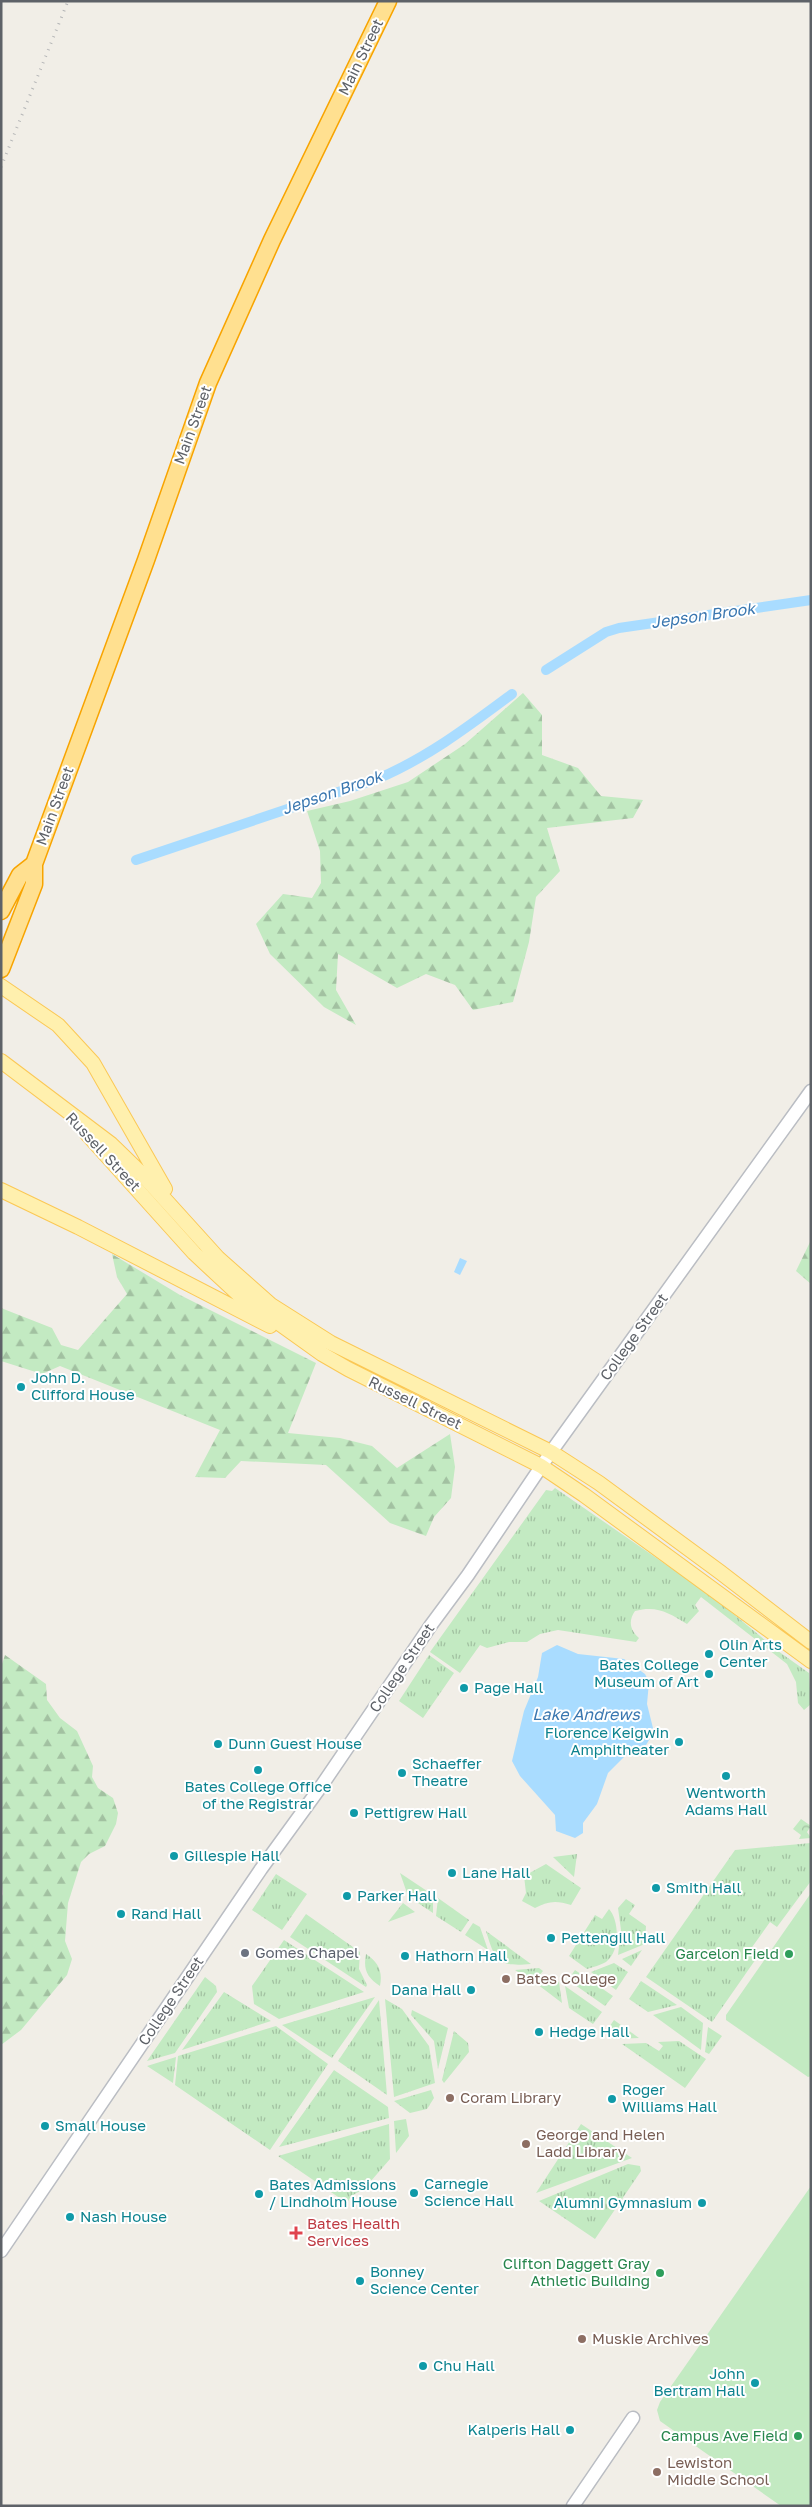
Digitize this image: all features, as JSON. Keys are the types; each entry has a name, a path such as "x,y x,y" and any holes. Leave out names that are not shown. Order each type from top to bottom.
{"highway":[{"name":"Main Street","path":"1,969 34,884 34,864 146,560 208,383 272,240 388,1"},
{"name":"Main Street","path":"1,911 20,875 34,864"}],"main road":[{"path":"1,986 58,1025 93,1063 157,1178 196,1232"},
{"name":"Russell Street","path":"5,1063 111,1144 196,1232 218,1258 254,1291 314,1334 551,1452 599,1483 811,1642"},
{"name":"College Street","path":"1,2251 261,1869 322,1785 468,1575 541,1466 811,1091"},
{"name":"Russell Street","path":"55,1101 127,1177 194,1253 238,1294 322,1354 374,1384 541,1466 584,1495 811,1661"},
{"path":"1,1190 148,1262 322,1354"},
{"path":"573,2506 633,2418"}],"green space":[{"path":"523,693 542,715 542,755 578,768 601,796 643,800 633,818 547,828 560,871 536,897 529,942 513,1002 473,1010 455,985 426,974 397,988 338,954 336,990 356,1025 324,1007 270,954 256,924 283,894 312,898 321,883 320,851 307,811 350,801 408,782 465,744"},
{"path":"811,1240 811,1284 796,1271"},
{"path":"112,1254 180,1295 316,1363 288,1433 340,1438 372,1446 397,1468 450,1434 455,1467 451,1498 434,1517 426,1536 390,1523 326,1465 241,1461 225,1478 195,1477 220,1430 60,1366 42,1374 1,1361 1,1308 52,1328 61,1345 78,1350 127,1294 117,1277"},
{"path":"555,1488 713,1597 778,1651 809,1673 811,1704 804,1710 798,1703 796,1682 787,1664 701,1597 695,1605 699,1611 687,1624 662,1611 643,1609 635,1611 631,1625 639,1638 636,1642 558,1630 540,1634 527,1642 509,1642 487,1648 480,1645 460,1673 430,1652 546,1490 552,1491"},
{"path":"5,1655 46,1684 47,1700 60,1718 77,1731 93,1766 92,1777 98,1788 113,1798 118,1813 116,1824 105,1846 89,1854 81,1862 68,1903 65,1941 72,1959 67,1975 21,2030 1,2045 1,1898 3,1894 1,1874 1,1667"},
{"path":"429,1655 454,1673 423,1718 399,1701"},
{"path":"801,1819 811,1826 807,1832 811,1838 799,1839 801,1835 793,1829"},
{"path":"811,1843 811,1881 777,1927 770,1922 750,1950 758,1956 712,2022 646,1977 735,1850"},
{"path":"577,1854 574,1877 553,1857"},
{"path":"546,1864 581,1888 571,1905 552,1902 535,1908 522,1901 526,1893 524,1876"},
{"path":"400,1873 427,1891 412,1899 408,1896"},
{"path":"276,1874 307,1894 282,1930 252,1910"},
{"name":"Garcelon Field","path":"811,1893 811,2076 808,2077 726,2020 726,2015"},
{"path":"433,1896 433,1913 418,1903"},
{"path":"438,1898 469,1920 461,1932 436,1916"},
{"path":"626,1899 635,1905 629,1914 646,1926 645,1944 618,1955 621,1930 618,1908"},
{"path":"403,1903 415,1912 388,1922"},
{"path":"609,1909 615,1920 617,1935 614,1951 606,1962 587,1969 569,1956 595,1915 602,1919"},
{"path":"306,1914 360,1952 359,1969 367,1985 366,1987 290,1937"},
{"path":"473,1923 480,1927 488,1950 465,1935"},
{"path":"486,1931 531,1964 511,1964 500,1960 492,1949"},
{"path":"284,1940 364,1992 279,2019 254,2004 252,1986"},
{"path":"642,1950 631,1966 622,1959"},
{"path":"366,1954 379,1967 381,1976 380,1986 367,1973 365,1964"},
{"path":"614,1963 628,1972 616,1990 591,1972"},
{"path":"539,1968 543,1971 534,1982 515,1970"},
{"path":"575,1970 613,1996 605,2006 568,1980"},
{"path":"546,1974 559,1982 562,2003 537,1984"},
{"path":"205,1977 216,1986 217,1992 175,2053 147,2061"},
{"path":"641,1981 677,2005 648,2012 629,1999"},
{"path":"565,1986 602,2012 593,2024 569,2008"},
{"path":"224,1992 271,2021 182,2050"},
{"path":"375,1997 332,2058 282,2025"},
{"path":"385,1999 402,2009 429,2046 435,2083 394,2097"},
{"path":"379,2000 387,2095 338,2061"},
{"path":"681,2007 703,2023 701,2050 653,2015"},
{"path":"412,2010 448,2028 438,2069 434,2041 411,2015"},
{"path":"614,2020 639,2038 613,2039 605,2033"},
{"path":"276,2026 328,2064 270,2150 175,2085 178,2056"},
{"path":"708,2027 722,2036 709,2054 705,2052"},
{"path":"454,2031 468,2043 469,2052 444,2083 442,2080"},
{"path":"679,2041 706,2059 685,2088 622,2044 646,2043 659,2051 663,2046 658,2042"},
{"path":"176,2057 173,2083 147,2066"},
{"path":"334,2070 388,2107 389,2118 279,2147"},
{"path":"431,2090 434,2098 427,2109 410,2113 394,2101"},
{"path":"406,2119 409,2136 396,2153 394,2121"},
{"path":"389,2124 390,2159 364,2189 351,2196 347,2203 278,2156"},
{"path":"581,2124 632,2158 536,2193"},
{"path":"628,2164 640,2166 641,2171 595,2239 539,2201"},
{"path":"811,2186 811,2506 781,2506 660,2421 657,2410 660,2402"}],"water":[{"path":"460,1258 467,1261 460,1275 454,1272"},
{"name":"Lake Andrews","path":"557,1645 578,1654 624,1659 645,1674 649,1682 647,1704 654,1732 646,1745 624,1757 608,1773 597,1804 583,1823 583,1833 575,1838 556,1831 555,1815 520,1776 512,1761 524,1711 538,1677 542,1653"}],"waterway":[{"name":"Jepson Brook","path":"546,670 606,632 619,628 811,600"},
{"name":"Jepson Brook","path":"136,860 377,779 430,751 512,694"}],"railway":[{"path":"1,167 68,1"}],"place":[{"name":"John D. Clifford House","path":"21,1387"},
{"name":"Olin Arts Center","path":"709,1654"},
{"name":"Bates College Museum of Art","path":"709,1674"},
{"name":"Page Hall","path":"464,1688"},
{"name":"Florence Keigwin Amphitheater","path":"679,1742"},
{"name":"Dunn Guest House","path":"218,1744"},
{"name":"Bates College Office of the Registrar","path":"258,1770"},
{"name":"Schaeffer Theatre","path":"402,1773"},
{"name":"Wentworth Adams Hall","path":"726,1776"},
{"name":"Pettigrew Hall","path":"354,1813"},
{"name":"Gillespie Hall","path":"174,1856"},
{"name":"Lane Hall","path":"452,1873"},
{"name":"Smith Hall","path":"656,1888"},
{"name":"Parker Hall","path":"347,1896"},
{"name":"Rand Hall","path":"121,1914"},
{"name":"Pettengill Hall","path":"551,1938"},
{"name":"Gomes Chapel","path":"245,1953"},
{"name":"Garcelon Field","path":"789,1954"},
{"name":"Hathorn Hall","path":"405,1956"},
{"name":"Bates College","path":"506,1979"},
{"name":"Dana Hall","path":"471,1990"},
{"name":"Hedge Hall","path":"539,2032"},
{"name":"Coram Library","path":"450,2098"},
{"name":"Roger Williams Hall","path":"612,2099"},
{"name":"Small House","path":"45,2126"},
{"name":"George and Helen Ladd Library","path":"526,2144"},
{"name":"Carnegie Science Hall","path":"414,2193"},
{"name":"Bates Admissions / Lindholm House","path":"259,2194"},
{"name":"Alumni Gymnasium","path":"702,2203"},
{"name":"Nash House","path":"70,2217"},
{"name":"Bates Health Services","path":"296,2233"},
{"name":"Clifton Daggett Gray Athletic Building","path":"660,2273"},
{"name":"Bonney Science Center","path":"360,2281"},
{"name":"Muskie Archives","path":"582,2339"},
{"name":"Chu Hall","path":"423,2366"},
{"name":"John Bertram Hall","path":"755,2383"},
{"name":"Kalperis Hall","path":"570,2430"},
{"name":"Campus Ave Field","path":"798,2436"},
{"name":"Lewiston Middle School","path":"657,2472"}]}
